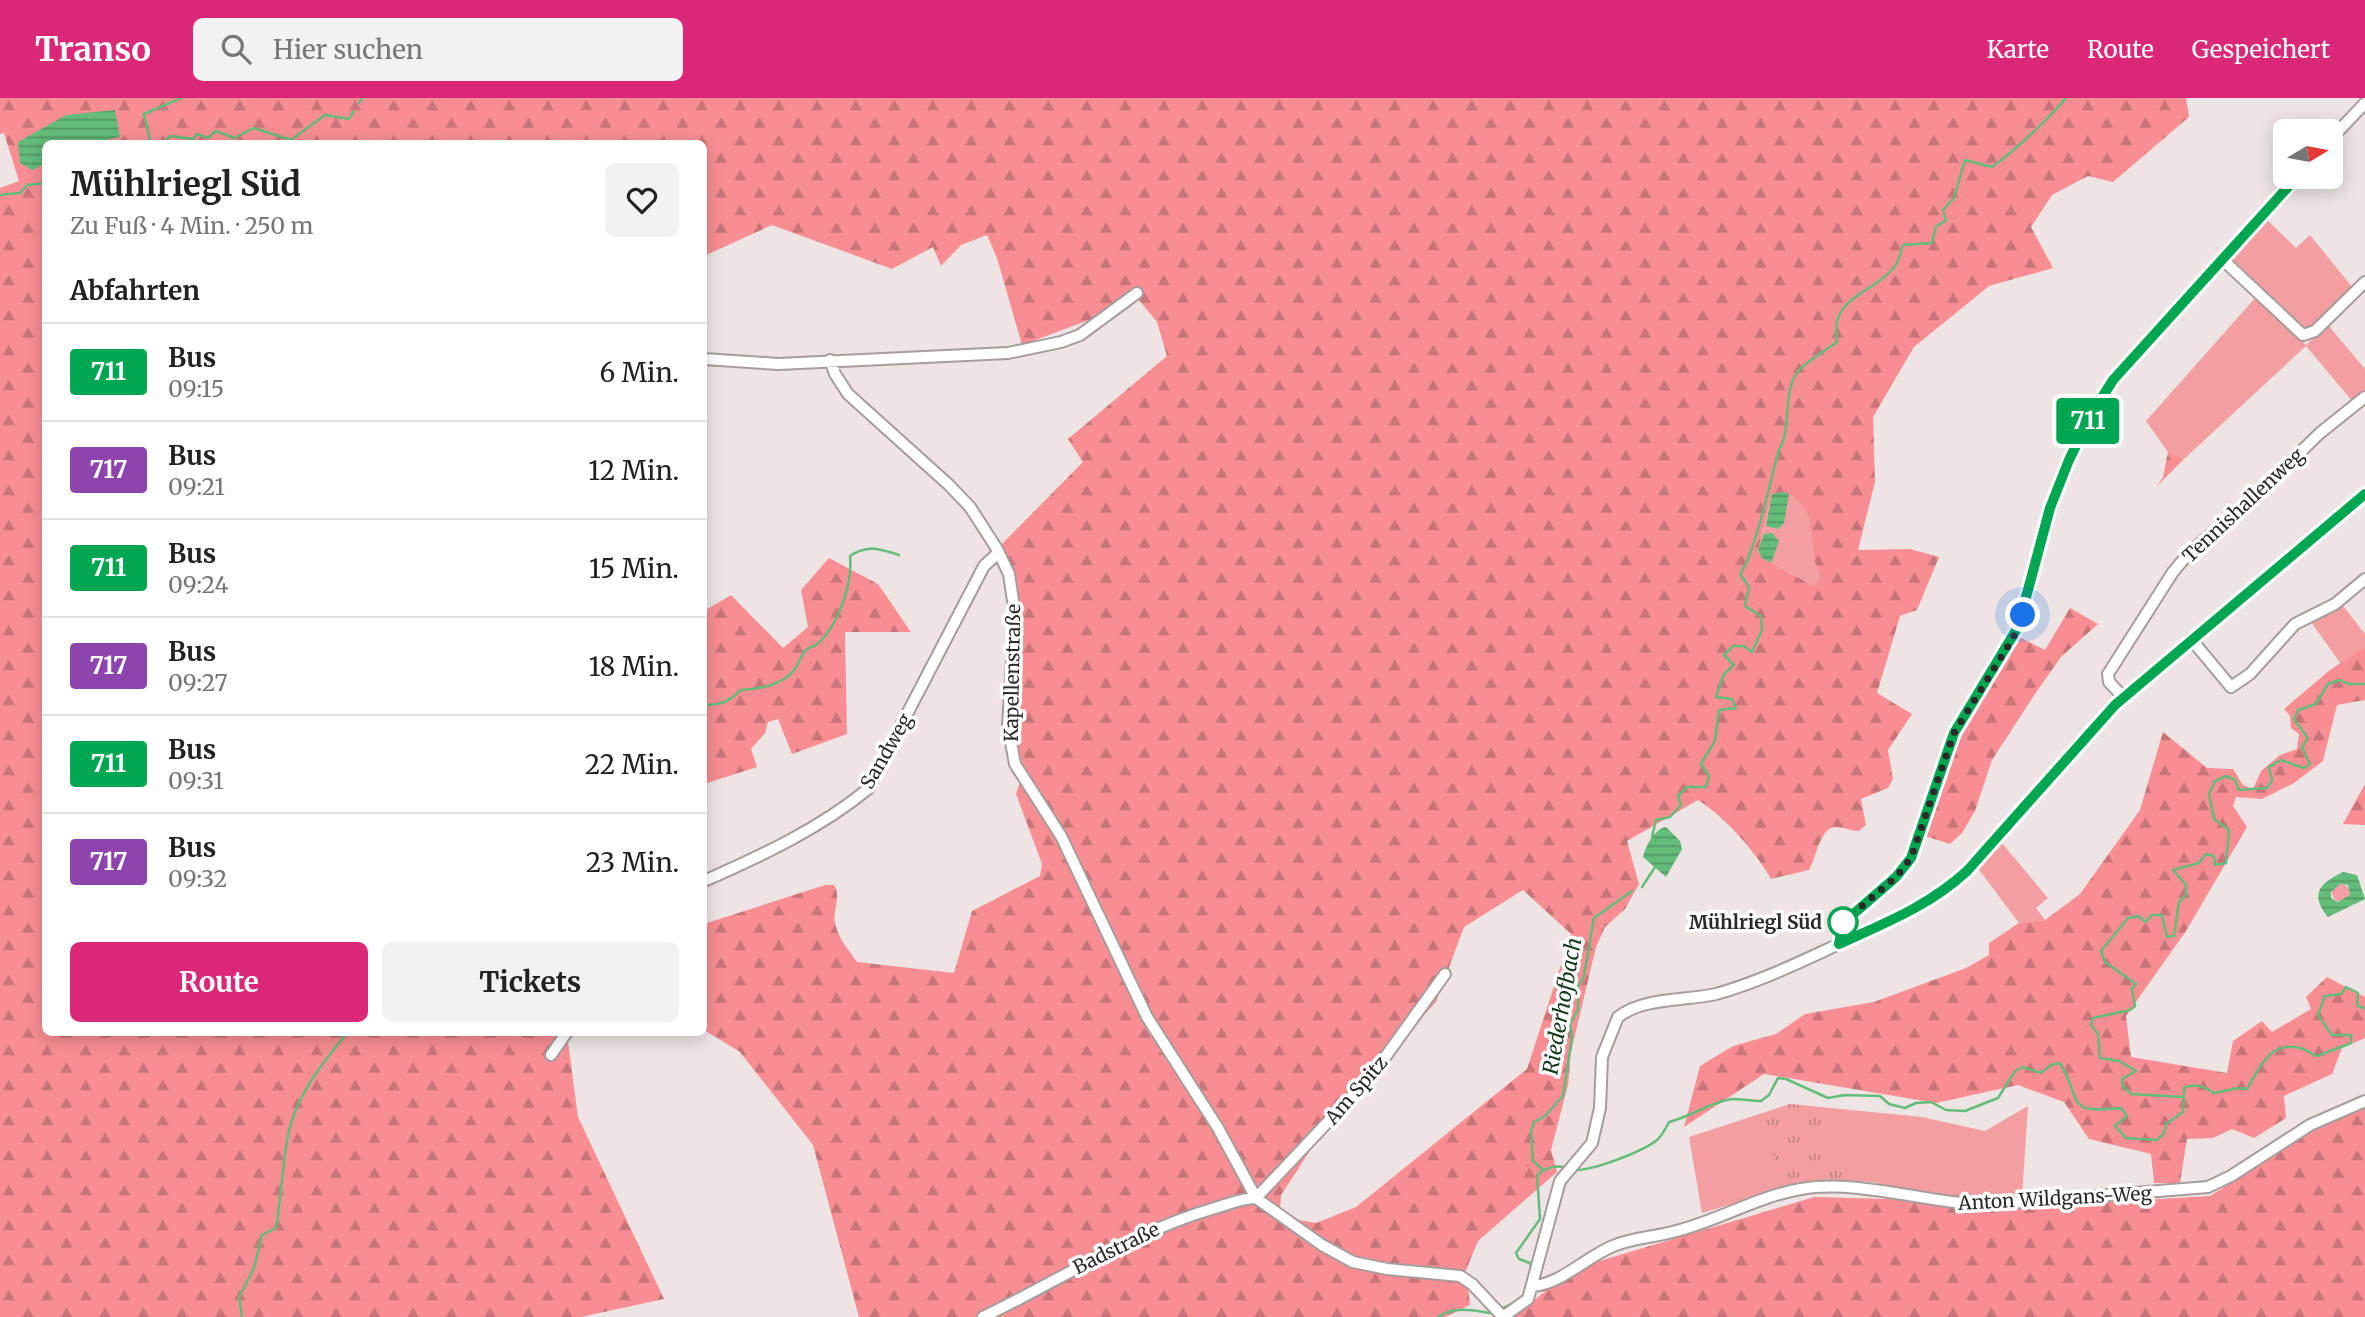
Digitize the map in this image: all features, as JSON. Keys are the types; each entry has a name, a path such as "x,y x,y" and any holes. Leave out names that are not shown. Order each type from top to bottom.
{"street":[{"path":"2343,126 2365,103"},
{"path":"1839,944 1843,923 1896,877 1911,858 1954,733 2018,627 2052,504 2091,415 2113,380 2286,189"},
{"path":"2222,260 2303,335 2315,331 2365,282"},
{"path":"707,361 779,364 968,356 1047,346 1090,330 1137,293"},
{"name":"Kapellenstraße","path":"830,360 835,374 848,394 970,507 1009,574 1015,614 1008,726 1015,764 1062,836 1147,1017 1218,1128 1256,1198 1322,1245 1353,1262 1387,1269 1460,1276 1472,1284 1503,1317"},
{"name":"Tennishallenweg","path":"2124,698 2109,682 2108,674 2173,572 2189,553 2247,504 2320,433 2365,397"},
{"path":"1503,1317 1528,1299 1554,1195 1569,1168 1592,1143 1598,1124 1602,1057 1618,1017 1637,1007 1715,994 1751,983 1910,912 1947,889 1967,871 2090,731 2124,698 2365,494"},
{"name":"Sandweg","path":"707,880 794,838 847,806 868,789 984,566 998,553"},
{"path":"2191,639 2231,687 2250,674 2295,624 2335,604 2365,579"},
{"name":"Am Spitz","path":"1256,1198 1373,1074 1445,974"},
{"path":"551,1055 564,1036"},
{"name":"Anton Wildgans-Weg","path":"1533,1286 1548,1285 1594,1254 1626,1241 1681,1230 1802,1189 1839,1187 1952,1204 1986,1205 2208,1188 2310,1125 2365,1101"},
{"name":"Badstraße","path":"983,1317 1137,1236 1194,1214 1246,1198 1256,1198"}],"green space":[{"path":"0,98 2186,98 2189,117 2113,182 2088,176 2052,195 2031,227 2053,268 1989,286 1914,347 1873,417 1875,482 1858,550 1910,549 1939,557 1917,610 1900,616 1877,693 1912,714 1888,750 1893,779 1888,788 1861,799 1866,825 1859,831 1831,828 1822,837 1809,870 1771,879 1739,835 1698,800 1627,841 1639,884 1625,909 1605,927 1596,947 1571,1052 1568,1085 1551,1150 1557,1172 1478,1241 1466,1270 1470,1305 1445,1317 859,1317 813,1145 740,1052 707,1032 707,923 825,885 834,885 837,894 834,918 836,928 857,962 954,973 972,911 1040,876 1042,864 1016,794 1024,770 1013,728 1021,610 1010,567 1001,545 1083,462 1068,439 1167,356 1157,322 1134,294 1097,317 1022,345 997,258 987,235 961,245 941,266 933,247 892,269 772,225 707,255 707,140 42,140 42,1036 563,1036 568,1042 578,1117 664,1299 581,1317 0,1317 0,188 19,181 4,133 0,134","holes":["1783,492 1796,499 1809,518 1815,563 1820,576 1814,586 1762,558 1758,550 1772,494","1523,890 1571,934 1527,1069 1356,1207 1316,1223 1293,1219 1280,1210 1281,1195 1332,1117 1436,1002 1464,927"]},
{"path":"2265,218 2296,248 2310,235 2353,288 2312,328 2304,331 2229,258"},
{"path":"2256,297 2306,345 2328,325 2365,369 2365,391 2352,401 2306,346 2184,459 2168,452 2146,421"},
{"path":"2168,452 2184,459 2157,486 2163,477"},
{"path":"1783,492 1796,499 1809,518 1813,551 1820,576 1814,586 1762,558 1758,550 1772,494"},
{"path":"829,558 878,584 911,632 845,632 847,734 792,754 778,719 768,722 765,733 751,749 757,767 707,783 707,609 731,595 783,648 808,627 801,590"},
{"path":"2343,606 2365,634 2365,647 2341,664 2311,622"},
{"path":"2070,608 2098,624 2061,657 1992,760 1975,811 1962,833 1950,844 1922,835 1957,735 2017,636 2045,650"},
{"path":"2365,647 2365,700 2337,705 2323,761 2294,783 2262,799 2236,797 2233,806 2247,827 2186,931 2126,1016 2131,1057 2227,1073 2233,1041 2262,1021 2272,1032 2311,1009 2306,997 2327,977 2365,997 2365,1038 2342,1048 2332,1074 2284,1096 2286,1118 2254,1138 2232,1129 2213,1138 2187,1139 2180,1183 2154,1183 2151,1154 2089,1139 2064,1102 2018,1085 1936,1103 1764,1074 1684,1127 1700,1066 1733,1046 1776,1034 1805,1014 1874,1002 1966,968 1989,955 1989,943 2019,923 2045,920 2080,894 2140,810 2163,732 2207,768 2233,769 2243,785 2253,789 2261,771 2280,755 2297,749 2299,734 2291,728 2290,716 2284,709 2330,670"},
{"path":"2365,784 2365,825 2343,824"},
{"path":"2001,842 2048,898 2036,908 2045,920 2019,923 1977,867"},
{"path":"2337,884 2345,884 2350,893 2348,900 2337,902 2332,897 2332,889"},
{"path":"1790,1104 1922,1117 1985,1131 2028,1106 2022,1197 1925,1196 1873,1182 1844,1180 1785,1188 1702,1213 1689,1137"},
{"path":"1790,1104 1817,1107 1844,1180 1785,1188 1758,1115"},
{"path":"2365,1108 2365,1317 1512,1317 1576,1268 1814,1197 2076,1204 2210,1196 2331,1120"}],"shaded area":[{"path":"115,110 120,137 106,140 42,140 42,165 32,170 20,163 18,142 66,115"},
{"path":"1772,494 1789,494 1784,523 1778,529 1766,526"},
{"path":"1772,533 1779,541 1771,563 1762,558 1758,550 1764,534"},
{"path":"1666,827 1680,841 1682,849 1666,877 1643,857 1654,834"},
{"path":"2343,872 2357,875 2365,899 2328,917 2319,902 2320,890 2328,880","holes":["2340,884 2348,885 2350,895 2338,902 2331,898 2331,892"]}],"waterway":[{"path":"150,140 144,114 181,98"},
{"path":"359,103 362,98"},
{"name":"Riederhofbach","path":"1652,837 1656,820 1670,817 1681,805 1678,796 1687,787 1706,787 1709,776 1701,764 1715,741 1719,710 1736,708 1732,699 1716,697 1724,674 1734,665 1724,655 1733,646 1744,646 1752,652 1762,630 1761,616 1745,606 1749,587 1740,574 1752,549 1783,441 1794,377 1804,365 1837,342 1836,326 1846,305 1886,276 1899,259 1903,245 1932,243 1936,226 1946,221 1943,210 1954,198 1965,160 1992,167 2030,135 2066,98"},
{"path":"291,140 325,115 349,119 354,111"},
{"path":"166,140 171,136 193,139 197,134 208,138 216,131 234,138 254,128 291,140"},
{"path":"0,195 20,193 27,185 42,183"},
{"path":"707,705 724,702 741,690 771,685 784,679 795,669 804,652 824,637 837,616 849,579 850,556 868,549 899,555"},
{"path":"1574,1170 1604,1164 1640,1150 1659,1138 1669,1122 1717,1103 1732,1099 1761,1101 1769,1095 1778,1078 1828,1098 1845,1095 1880,1096 1889,1104 1905,1108 1916,1103 1931,1102 1946,1110 1965,1111 1998,1098 2015,1071 2023,1067 2041,1073 2051,1065 2060,1063 2074,1096 2083,1107 2121,1108 2127,1116 2115,1126 2126,1138 2157,1140 2164,1133 2166,1124 2183,1112 2184,1097 2131,1094 2123,1086 2122,1079 2136,1071 2119,1061 2100,1058 2098,1034 2091,1025 2093,1018 2130,1010 2135,1006 2132,989 2136,984 2105,962 2101,951 2128,918 2138,916 2146,922 2152,915 2162,915 2167,937 2174,936 2179,902 2186,895 2186,885 2173,870 2199,863 2206,854 2214,856 2215,865 2226,863 2229,830 2214,819 2209,794 2215,781 2226,776 2235,780 2239,790 2267,788 2272,780 2269,767 2281,760 2304,768 2310,764 2302,747 2308,738 2294,719 2298,710 2316,704 2328,684 2340,680 2348,684 2365,684"},
{"name":"Riederhofbach","path":"1642,887 1655,867"},
{"name":"Riederhofbach","path":"1542,1169 1533,1161 1531,1133 1534,1122 1544,1117 1563,1096 1572,1037 1570,1024 1578,1010 1578,987 1584,976 1594,918 1632,891"},
{"path":"2184,1097 2184,1088 2192,1086 2203,1087 2214,1093 2247,1089 2268,1057 2283,1048 2303,1049 2317,1056 2351,1043 2351,1035 2332,1035 2318,1015 2325,996 2341,994 2346,987 2358,993 2357,1005 2365,1009"},
{"path":"242,1317 239,1297 254,1268 262,1235 276,1228 287,1141 295,1111 319,1069 345,1036"},
{"path":"1531,1268 1530,1263 1519,1259 1516,1253 1540,1219 1537,1175 1551,1167 1568,1168"},
{"path":"1503,1308 1517,1301"},
{"path":"1438,1317 1457,1310 1490,1313"}],"bus line":[{"name":"711","path":"2286,189 2113,380 2091,415 2052,504 2023,615 2013,638 1954,733 1911,858 1896,877 1848,917 1839,932 1839,944 1922,906 1947,889 1967,871 2115,705 2365,494"}],"place":[{"name":"Mühlriegl Süd","path":"1843,922"}],"route":[{"path":"1843,922 1896,877 1911,858 1954,733 2013,638 2023,615"}]}
